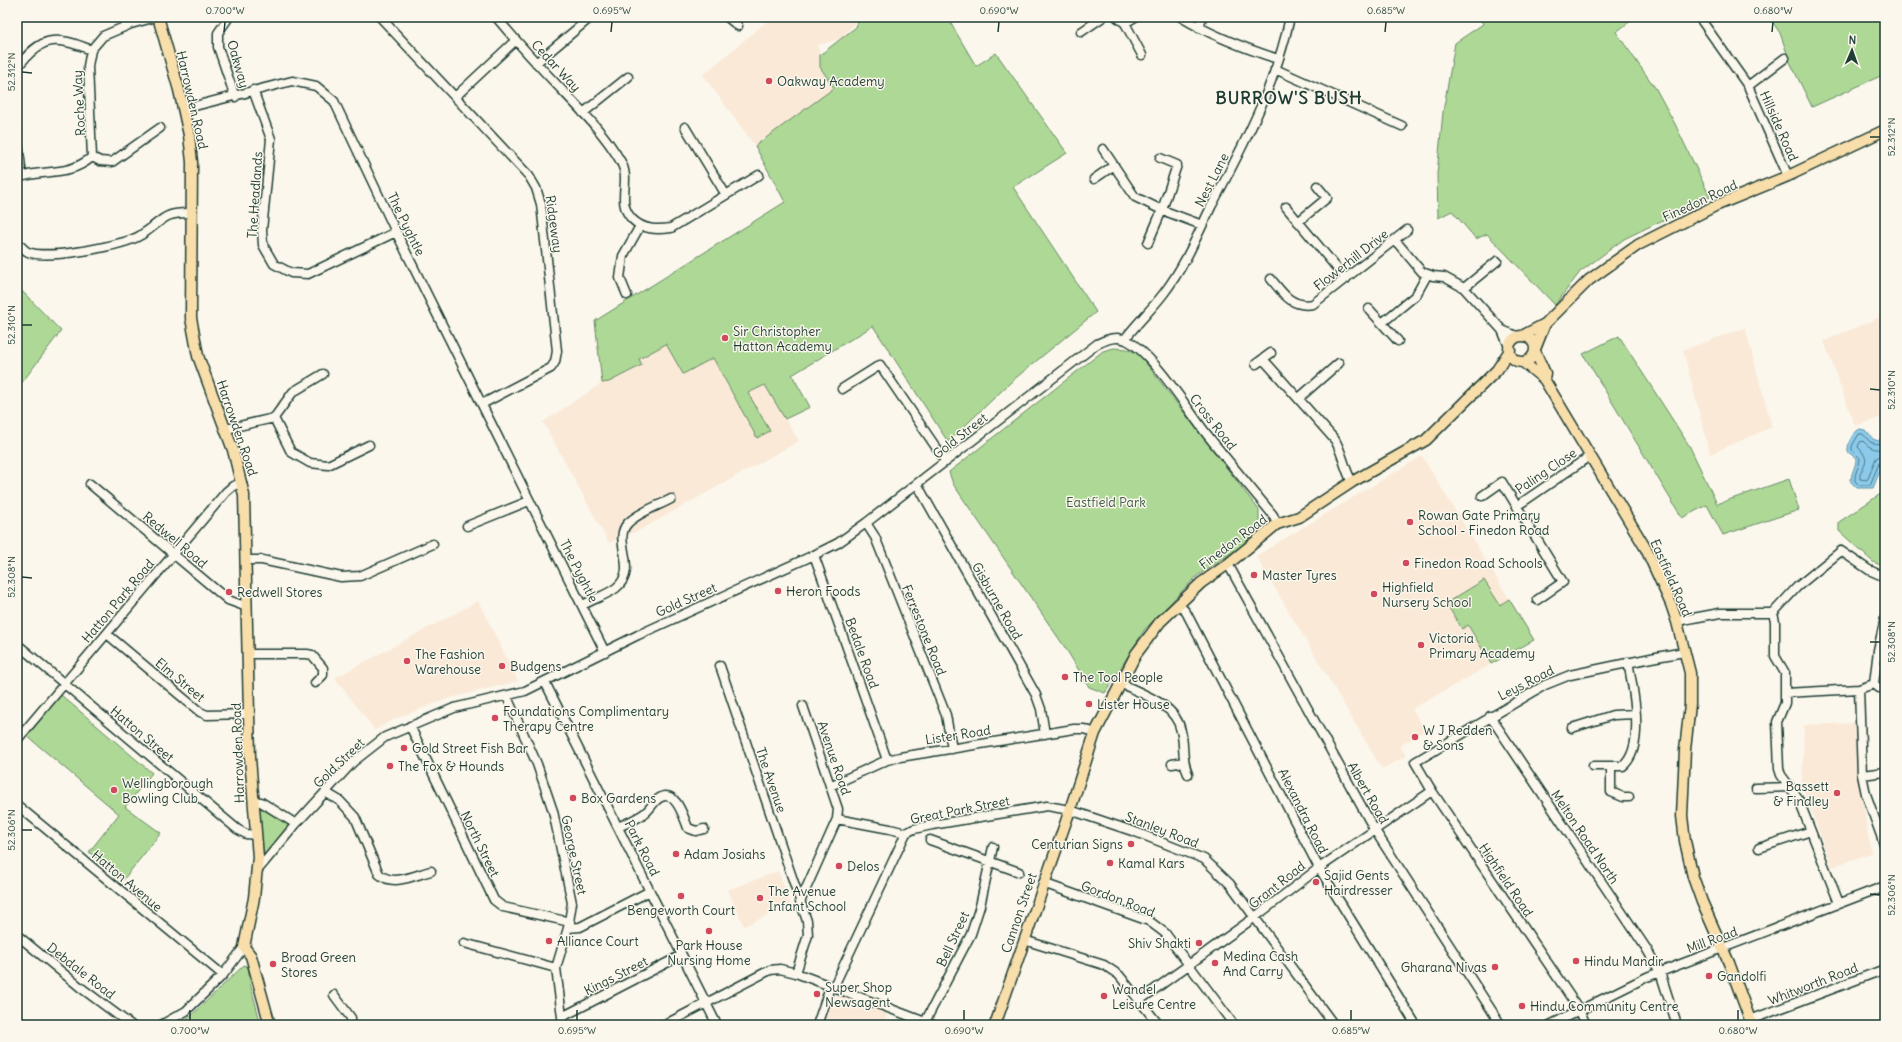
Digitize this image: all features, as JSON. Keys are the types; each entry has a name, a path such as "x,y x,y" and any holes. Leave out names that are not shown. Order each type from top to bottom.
{"main road":[{"name":"Harrowden Road","path":"157,17 183,109 192,162 191,318 198,356 226,429 242,482 245,516 249,714 257,871 249,929 244,947"},
{"name":"Finedon Road","path":"1520,337 1545,324 1588,280 1638,245 1715,206 1788,176 1885,130"},
{"name":"Finedon Road","path":"1535,350 1545,324"},
{"path":"1520,337 1530,339 1535,350 1532,357 1521,362 1512,357 1510,350 1512,342 1520,337"},
{"name":"Finedon Road","path":"1070,810 1095,733 1120,682 1136,654 1160,622 1201,583 1228,564 1277,524 1299,517 1352,482 1426,440 1497,370 1510,350"},
{"name":"Eastfield Road","path":"1535,350 1545,373 1544,379"},
{"name":"Finedon Road","path":"1497,370 1521,362"},
{"name":"Eastfield Road","path":"1521,362 1544,379 1646,549 1663,585 1677,621 1690,673 1690,704 1684,757 1682,816 1685,841 1693,877 1751,1023"},
{"name":"Cannon Street","path":"995,1025 1043,883 1070,810"},
{"path":"244,947 251,956 270,1025"}],"street":[{"path":"17,68 38,45 54,41 72,42 91,50 103,36 131,24 157,17"},
{"name":"Oakway","path":"229,17 218,32 218,48 235,96"},
{"name":"Ridgeway","path":"380,17 529,176 536,188 541,204 557,352 555,362 551,368 482,404"},
{"name":"Cedar Way","path":"496,17 536,64 583,113 610,146 621,163 625,175 624,207 631,218 640,226"},
{"path":"536,64 591,17"},
{"path":"727,17 738,26"},
{"path":"1081,32 1103,17"},
{"path":"1117,17 1125,23 1142,56"},
{"path":"1125,23 1135,17"},
{"path":"1181,17 1199,28 1238,47 1278,59"},
{"path":"1199,28 1202,17"},
{"name":"Nest Lane","path":"1125,339 1165,293 1184,262 1248,136 1286,39 1290,17"},
{"name":"Hillside Road","path":"1699,17 1748,86 1788,176"},
{"path":"455,97 516,40"},
{"name":"Roche Way","path":"91,50 88,66 92,157"},
{"name":"Hillside Road","path":"1748,86 1785,58"},
{"path":"1275,69 1402,126"},
{"path":"583,113 628,77"},
{"name":"The Pyghtle","path":"183,109 292,81 316,86 334,101 396,232 529,501 606,652"},
{"name":"The Headlands","path":"253,90 271,139 262,230 263,245 274,264 291,273 308,274 396,232"},
{"path":"685,127 726,195"},
{"path":"17,135 20,177 65,171 82,166 92,157 100,161 112,162 160,128"},
{"path":"1103,149 1113,166 1135,196 1162,210 1202,225"},
{"path":"1148,243 1162,210 1177,165 1160,158"},
{"path":"1094,179 1113,166"},
{"path":"627,295 620,278 623,256 640,226 656,230 672,228 759,175"},
{"path":"1298,222 1327,198 1317,186"},
{"path":"1286,208 1346,279"},
{"path":"17,242 28,252 44,255 93,250 140,236 169,214 192,213"},
{"name":"Flowerhill Drive","path":"1271,278 1288,298 1304,306 1313,304 1407,230"},
{"path":"1395,240 1422,272 1427,275 1444,276 1464,288 1485,313 1502,330 1510,350"},
{"path":"1464,288 1497,261"},
{"path":"1382,323 1416,296 1427,275"},
{"path":"1369,309 1398,341"},
{"path":"1502,330 1520,337"},
{"name":"Gold Street","path":"257,871 296,824 353,762 385,737 454,708 507,697 525,691 638,635 838,543 946,462 1097,344 1112,337 1125,339"},
{"name":"Cross Road","path":"1125,339 1139,348 1151,361 1273,515 1277,524"},
{"path":"1256,364 1271,353"},
{"path":"1263,359 1300,398 1335,440 1341,451 1344,470 1352,482"},
{"path":"1300,398 1339,363"},
{"path":"842,390 880,365 946,462"},
{"path":"226,429 274,418 293,392 324,374"},
{"path":"274,418 291,452 310,463 328,465 369,445"},
{"name":"Paling Close","path":"1517,506 1590,456"},
{"name":"Hatton Park Road","path":"17,740 230,488 242,482"},
{"name":"Paling Close","path":"1482,496 1502,482 1563,582 1537,600"},
{"name":"Redwell Road","path":"90,484 228,600 247,607"},
{"name":"Gisburne Road","path":"917,484 1036,695 1041,709 1045,734"},
{"path":"583,605 616,588 622,582 627,561 622,537 628,523 671,499"},
{"path":"466,526 529,501"},
{"name":"Ferrestone Road","path":"866,523 875,538 946,715 952,749"},
{"path":"246,560 262,560 341,577 360,576 433,544"},
{"path":"1677,621 1720,613 1773,613 1797,587 1840,551 1869,570 1885,577"},
{"name":"Bedale Road","path":"814,555 887,760"},
{"name":"Albert Road","path":"1228,564 1374,829 1501,1025"},
{"name":"Alexandra Road","path":"1178,604 1186,612 1319,868 1416,1025"},
{"path":"1773,613 1775,622 1775,656 1784,673 1785,694 1785,703 1777,722 1779,770 1798,798 1839,904"},
{"path":"1874,684 1878,650 1885,618"},
{"name":"Elm Street","path":"107,634 200,712 207,715 249,714"},
{"name":"Hatton Street","path":"17,644 237,829 246,834 256,835"},
{"name":"Leys Road","path":"1415,762 1490,716 1545,685 1570,676 1628,662 1684,652"},
{"path":"248,654 312,655 323,668 323,675 315,683"},
{"path":"1593,766 1623,766 1631,756 1636,714 1635,694 1628,662"},
{"name":"The Avenue","path":"720,666 807,921 808,935 796,973"},
{"name":"Park Road","path":"545,682 717,1025"},
{"path":"1120,682 1164,706 1173,714 1181,730 1183,762 1188,774"},
{"path":"1785,694 1859,689 1874,684"},
{"path":"1874,684 1878,688 1885,688"},
{"path":"1859,689 1862,775 1866,794 1885,847"},
{"name":"George Street","path":"507,697 537,764 553,811 572,903 569,925 556,968 562,1021"},
{"name":"Avenue Road","path":"803,706 838,809 837,819"},
{"path":"1572,728 1613,715 1636,714"},
{"name":"Melton Road North","path":"1490,716 1646,948 1660,972 1678,1025"},
{"name":"North Street","path":"410,726 494,900 503,907 569,925"},
{"name":"Lister Road","path":"830,786 887,760 1045,734 1084,729 1095,733"},
{"path":"1172,764 1183,762"},
{"name":"Highfield Road","path":"1415,762 1432,791 1580,1011 1586,1025"},
{"path":"1611,767 1611,792 1623,797 1629,797"},
{"path":"1862,775 1885,772"},
{"path":"1756,788 1790,787"},
{"name":"Grant Road","path":"1140,1000 1188,964 1255,918 1319,868 1374,829 1432,791"},
{"path":"325,792 340,801 352,813 379,874 384,878 397,880 431,871"},
{"path":"618,827 647,812 658,799 665,796 672,798 678,805 688,828 696,831 704,829"},
{"path":"253,801 261,802 296,824"},
{"name":"Hatton Avenue","path":"17,805 223,975"},
{"name":"Great Park Street","path":"817,1025 831,988 906,833 914,829 932,825 1047,806 1070,810"},
{"name":"Stanley Road","path":"1070,810 1138,833 1204,859 1230,884 1334,1025"},
{"path":"800,902 837,819 906,833"},
{"path":"1759,848 1811,831"},
{"path":"930,840 1019,872"},
{"name":"Bell Street","path":"929,1024 970,934 980,906 993,847"},
{"name":"Gordon Road","path":"1043,883 1149,921 1165,933 1234,1025"},
{"name":"Mill Road","path":"1550,1025 1660,972 1723,950 1885,886"},
{"path":"569,925 580,927 650,891"},
{"name":"Debdale Road","path":"17,934 80,987 131,1025"},
{"path":"1024,940 1104,965 1119,975 1159,1025"},
{"path":"464,943 556,968"},
{"path":"162,1025 186,1011 223,975 244,947"},
{"name":"Kings Street","path":"562,1021 682,955"},
{"path":"664,1025 770,970 780,969 796,973 831,988 929,1024"},
{"name":"Whitworth Road","path":"1751,1023 1885,969"},
{"path":"334,995 351,1018 351,1025"}],"shaded area":[{"name":"Oakway Academy","path":"772,17 861,17 840,39 817,45 820,55 820,67 834,88 755,146 703,75"},
{"name":"Sir Christopher Hatton Academy","path":"791,199 1096,312 1012,381 948,442 873,326 792,375 810,407 785,419 799,441 642,529 609,543 543,422 602,383 595,321"},
{"path":"1885,315 1885,416 1855,426 1824,341"},
{"path":"1745,328 1772,427 1710,454 1683,350"},
{"name":"Finedon Road Schools","path":"1422,456 1534,640 1412,709 1425,730 1400,746 1406,756 1382,769 1256,556"},
{"path":"478,601 518,681 447,699 394,719 375,730 335,678"},
{"path":"1854,723 1856,758 1871,853 1832,867 1802,786 1804,725"},
{"name":"The Avenue Infant School","path":"778,871 791,905 744,926 728,890"},
{"path":"839,996 889,1009 884,1025 823,1025 832,999"}],"green space":[{"name":"Sir Christopher Hatton Academy","path":"870,17 947,17 976,66 996,53 1067,153 1013,187 1096,312 1012,381 948,442 873,326 792,375 810,407 785,419 765,385 748,393 770,431 757,438 713,358 683,374 666,344 639,359 642,365 609,382 602,383 595,321 785,202 755,146 834,88 820,67 820,55 856,27 859,19"},
{"path":"1479,17 1636,17 1616,32 1656,89 1675,124 1710,197 1624,239 1580,272 1555,305 1487,234 1476,239 1452,211 1438,218 1437,174 1443,112 1455,43 1483,24"},
{"path":"1769,17 1885,17 1885,74 1812,107 1790,62 1780,33"},
{"path":"17,286 61,331 17,389 17,300 20,295 17,293"},
{"path":"1619,336 1690,447 1717,504 1789,479 1799,510 1723,535 1707,505 1682,518 1583,354"},
{"name":"Eastfield Park","path":"1114,348 1127,349 1139,354 1259,510 1259,528 1239,548 1197,576 1145,629 1105,693 1089,687 1066,649 953,484 949,472 1103,351"},
{"path":"1885,491 1885,567 1873,562 1839,531 1839,522"},
{"path":"1484,580 1500,605 1509,599 1534,640 1491,664 1468,625 1462,629 1446,603"},
{"name":"Wellingborough Bowling Club","path":"61,695 152,773 125,807 161,833 123,880 89,852 119,814 27,736"},
{"path":"257,806 290,825 261,862"},
{"path":"244,965 248,967 251,987 261,1025 176,1025 191,1016"}],"water":[{"path":"1860,429 1865,430 1873,439 1878,441 1885,434 1885,459 1873,488 1857,488 1851,482 1856,458 1848,452 1848,446 1852,436"}],"place":[{"name":"Oakway Academy","path":"769,81"},
{"name":"Sir Christopher Hatton Academy","path":"725,338"},
{"name":"Rowan Gate Primary School - Finedon Road","path":"1410,522"},
{"name":"Finedon Road Schools","path":"1406,563"},
{"name":"Master Tyres","path":"1254,575"},
{"name":"Heron Foods","path":"778,591"},
{"name":"Redwell Stores","path":"229,592"},
{"name":"Highfield Nursery School","path":"1374,594"},
{"name":"Victoria Primary Academy","path":"1421,645"},
{"name":"The Fashion Warehouse","path":"407,661"},
{"name":"Budgens","path":"502,666"},
{"name":"The Tool People","path":"1065,677"},
{"name":"Lister House","path":"1089,704"},
{"name":"Foundations Complimentary Therapy Centre","path":"495,718"},
{"name":"W J Redden & Sons","path":"1415,737"},
{"name":"Gold Street Fish Bar","path":"404,748"},
{"name":"The Fox & Hounds","path":"390,766"},
{"name":"Wellingborough Bowling Club","path":"114,790"},
{"name":"Bassett & Findley","path":"1837,793"},
{"name":"Box Gardens","path":"573,798"},
{"name":"Centurian Signs","path":"1131,844"},
{"name":"Adam Josiahs","path":"676,854"},
{"name":"Kamal Kars","path":"1110,863"},
{"name":"Delos","path":"839,866"},
{"name":"Sajid Gents Hairdresser","path":"1316,882"},
{"name":"Bengeworth Court","path":"681,896"},
{"name":"The Avenue Infant School","path":"760,898"},
{"name":"Park House Nursing Home","path":"709,931"},
{"name":"Alliance Court","path":"549,941"},
{"name":"Shiv Shakti","path":"1199,943"},
{"name":"Hindu Mandir","path":"1576,961"},
{"name":"Medina Cash And Carry","path":"1215,963"},
{"name":"Broad Green Stores","path":"273,964"},
{"name":"Gharana Nivas","path":"1495,967"},
{"name":"Gandolfi","path":"1709,976"},
{"name":"Super Shop Newsagent","path":"817,994"},
{"name":"Wandel Leisure Centre","path":"1104,996"},
{"name":"Hindu Community Centre","path":"1522,1006"}],"district":[{"name":"BURROW'S BUSH","path":"1289,98"}]}
